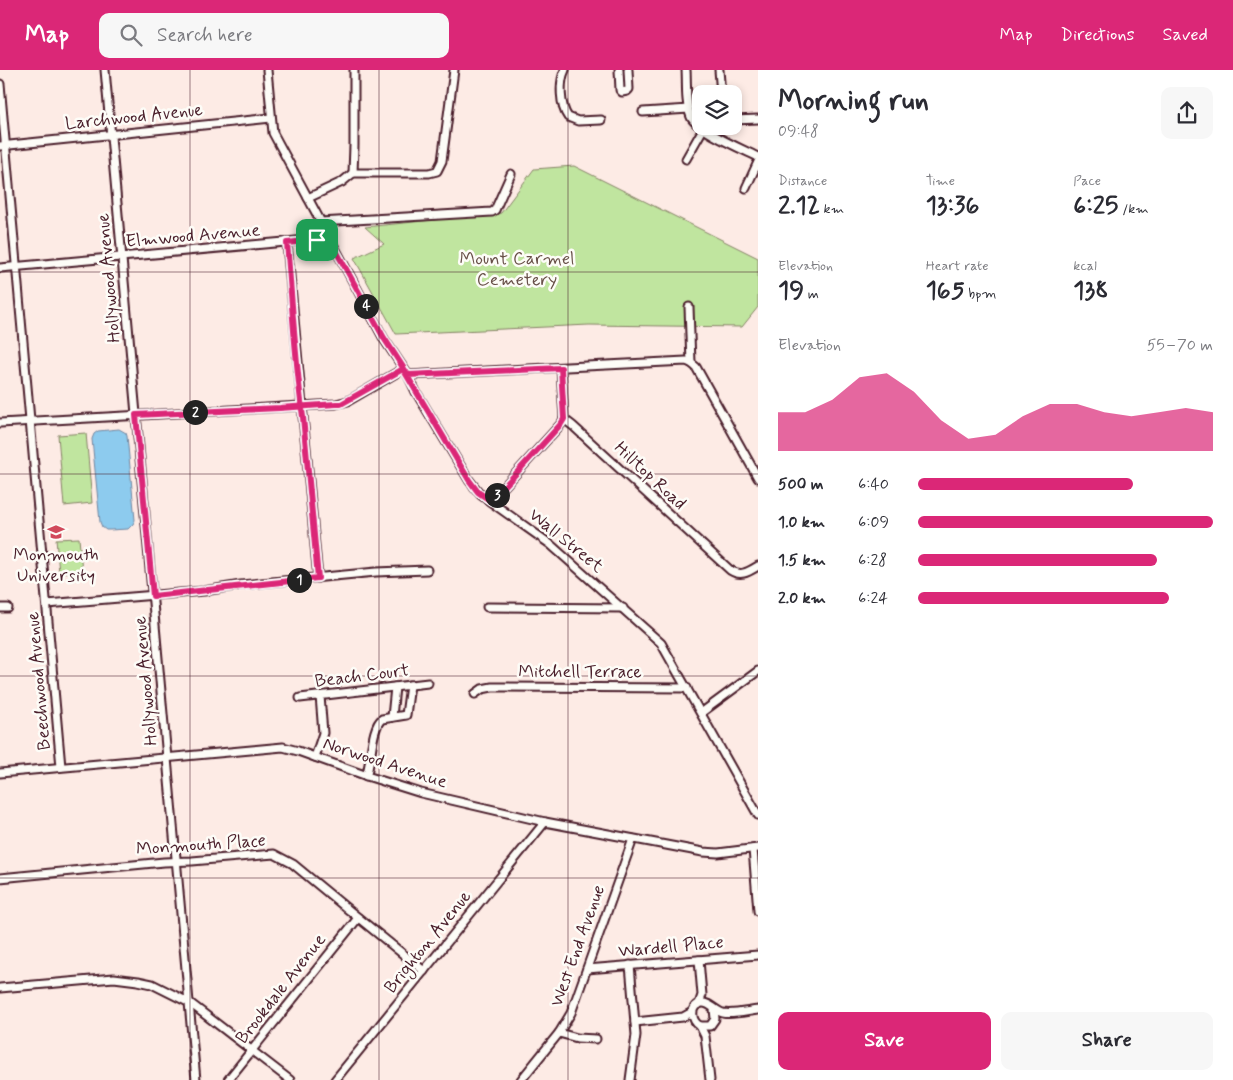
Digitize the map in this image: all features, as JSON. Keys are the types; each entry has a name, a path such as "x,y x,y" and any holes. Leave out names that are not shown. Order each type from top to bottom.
{"street":[{"name":"Hollywood Avenue","path":"105,70 196,1080"},
{"name":"Wall Street","path":"267,70 273,133 384,338 469,480 478,492 550,544 661,643 758,816"},
{"path":"353,173 354,70"},
{"path":"308,198 342,182 353,173 428,173 437,171 442,161 454,70"},
{"path":"565,70 562,80 563,104 568,117 578,122 601,120"},
{"path":"619,70 620,90 622,92 629,89 628,70"},
{"path":"686,70 689,109 692,117"},
{"path":"720,70 720,85"},
{"name":"Beechwood Avenue","path":"0,84 3,146 17,267 62,767"},
{"path":"643,112 689,109"},
{"name":"Larchwood Avenue","path":"3,146 271,118"},
{"path":"742,120 758,119"},
{"path":"686,159 700,135"},
{"path":"715,135 758,157"},
{"path":"746,188 758,162"},
{"path":"320,222 492,212 495,210 511,174"},
{"name":"Elmwood Avenue","path":"0,268 329,238"},
{"path":"287,243 318,578"},
{"path":"688,307 691,363"},
{"path":"0,423 336,404 346,402 405,372 561,368 686,362 696,367 758,478"},
{"path":"491,501 564,419 561,368"},
{"name":"Hilltop Road","path":"564,419 732,572 742,574 758,566"},
{"path":"47,604 153,596 408,569 427,570"},
{"path":"488,607 623,608"},
{"path":"701,713 758,671"},
{"name":"Beach Court","path":"300,698 428,683"},
{"path":"366,776 370,764 375,727 380,720 406,715 410,685"},
{"path":"392,717 395,687"},
{"name":"Mitchell Terrace","path":"475,694 492,687 687,688"},
{"path":"315,757 323,733 320,696"},
{"name":"Norwood Avenue","path":"0,773 282,747 421,793 545,822 703,852 755,848"},
{"name":"Brighton Avenue","path":"335,1080 545,822"},
{"name":"West End Avenue","path":"521,1080 559,1033 571,1013 633,839"},
{"path":"755,848 758,911"},
{"name":"Monmouth Place","path":"0,878 274,854 293,864 424,971"},
{"name":"Brookdale Avenue","path":"228,1080 358,918"},
{"name":"Wardell Place","path":"587,969 758,955"},
{"path":"635,1022 683,1017 692,1012 699,1004 702,995 699,960"},
{"path":"630,965 635,1022 635,1046 630,1080"},
{"path":"0,988 105,979 124,979 152,984 190,1003 290,1080"},
{"path":"702,995 714,1010 724,1013 758,1010"},
{"path":"699,1004 708,1004"},
{"path":"714,1010 715,1019"},
{"path":"692,1012 693,1021"},
{"path":"705,1036 715,1019 724,1013"},
{"path":"683,1017 700,1026 705,1036 710,1080"},
{"path":"700,1026 710,1026"},
{"path":"559,1033 576,1038 596,1039"}],"green space":[{"name":"Mount Carmel Cemetery","path":"574,166 758,258 758,307 742,327 589,325 396,334 354,258 384,244 365,227 501,213 534,169"},
{"path":"86,433 92,503 64,506 58,435"},
{"path":"79,538 82,571 59,573 56,539"}],"water":[{"path":"119,429 126,433 127,436 135,520 128,529 106,530 100,522 92,439 98,431"}],"place":[{"name":"Monmouth University","path":"56,532"}],"route":[{"path":"317,240 287,243 300,397 302,406 318,578 153,596 136,415 280,408 302,406 341,404 403,369 469,480 481,495 491,501 564,419 561,368 408,375 384,338 329,238 317,240"}]}
